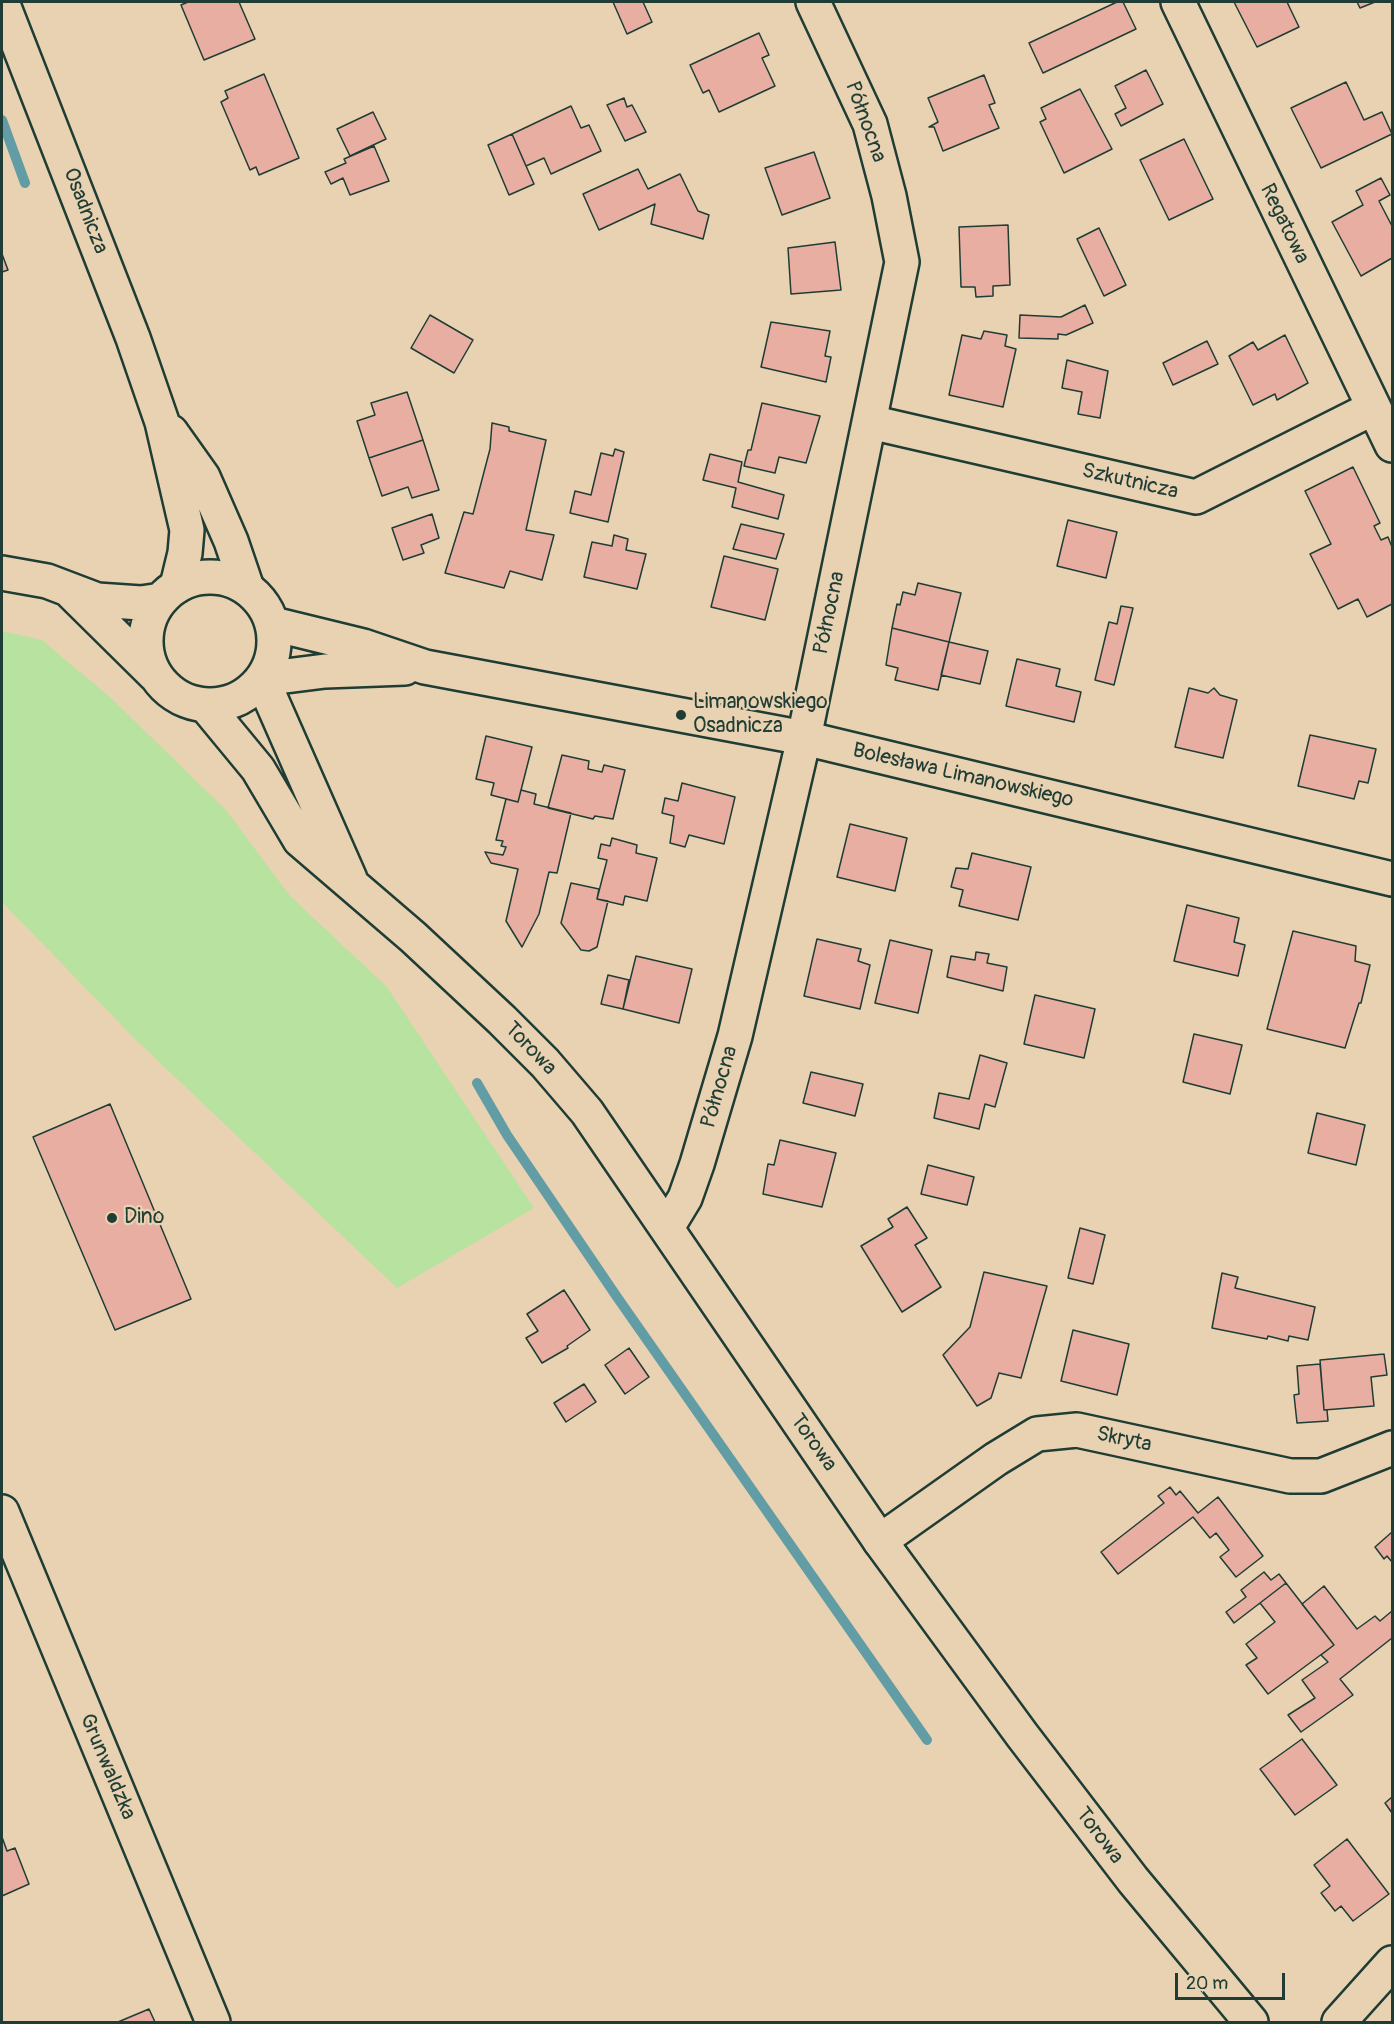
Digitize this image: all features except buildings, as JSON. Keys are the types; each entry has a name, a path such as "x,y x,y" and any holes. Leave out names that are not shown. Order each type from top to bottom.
{"street":[{"name":"Osadnicza","path":"2,2 134,338 162,422 187,530 185,553 169,593"},
{"name":"Regatowa","path":"1178,2 1392,445"},
{"name":"Północna","path":"668,1226 685,1198 697,1164 735,1036 804,738 902,262 889,196 870,124 823,5"},
{"name":"Szkutnicza","path":"870,422 1196,497 1373,408"},
{"name":"Osadnicza","path":"162,422 189,455 202,477 231,541 247,588"},
{"path":"2,573 47,581 102,601 141,603 205,576 227,578 247,588 263,603 273,624 271,664 262,679 245,696 227,704 206,706 186,701 168,691 155,675 68,590"},
{"path":"155,675 147,656 146,634 152,612 169,593"},
{"name":"Bolesława Limanowskiego","path":"273,624 363,646 425,668 804,738 1391,873"},
{"name":"Bolesława Limanowskiego","path":"262,679 325,671 425,668"},
{"name":"Torowa","path":"262,679 353,886"},
{"name":"Torowa","path":"206,706 258,769 300,840 413,937 545,1063 587,1112 668,1226 756,1361 880,1540 1015,1726 1133,1880 1251,2022"},
{"name":"Skryta","path":"880,1540 996,1459 1037,1434 1077,1430 1290,1476 1322,1476 1392,1448"},
{"name":"Grunwaldzka","path":"2,1512 213,2022"},
{"path":"1339,2022 1392,1963"}],"green space":[{"path":"2,631 42,640 112,699 226,810 290,896 387,987 534,1208 397,1288 133,1037 2,902"}],"waterway":[{"path":"2,120 25,183"},
{"path":"477,1083 507,1135 617,1297 927,1740"}],"place":[{"name":"Limanowskiego Osadnicza","path":"681,715"},
{"name":"Dino","path":"112,1218"}]}
